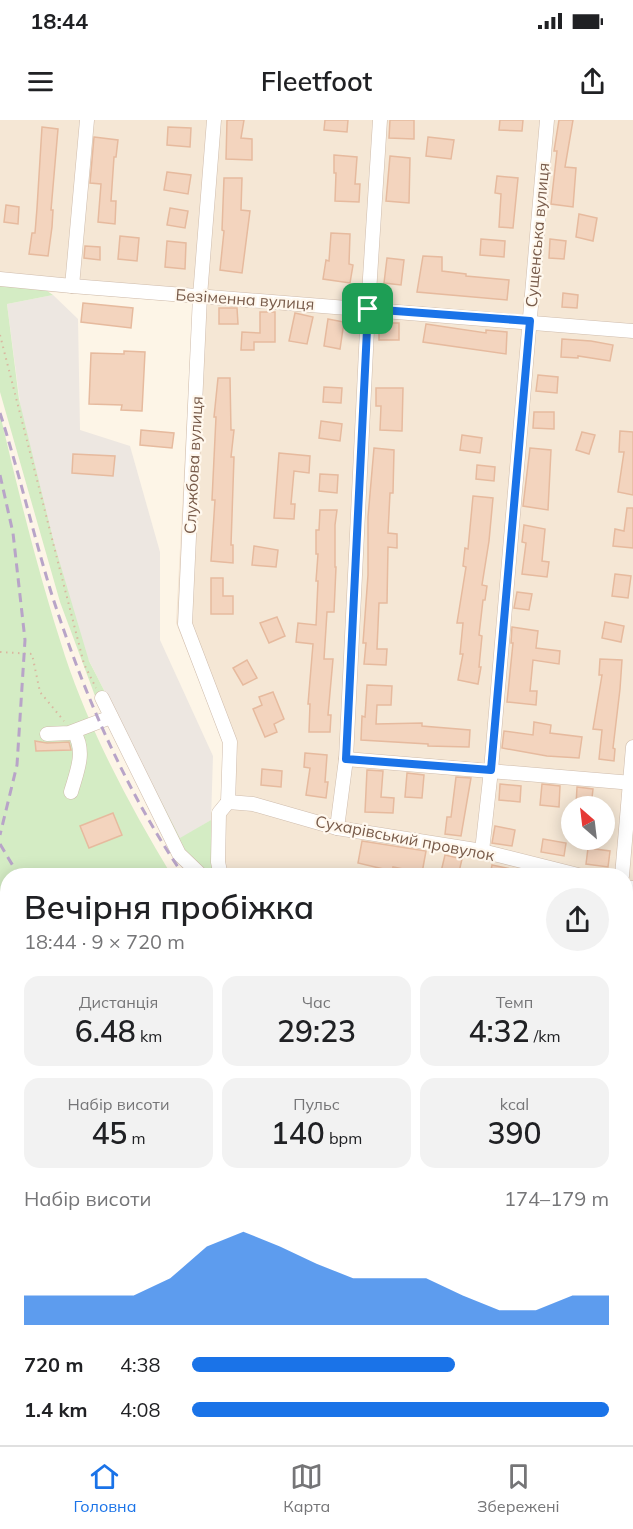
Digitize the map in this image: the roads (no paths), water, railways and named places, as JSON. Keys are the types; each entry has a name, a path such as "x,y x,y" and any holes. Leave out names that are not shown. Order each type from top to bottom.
{"street":[{"path":"72,286 87,120"},
{"name":"Службова вулиця","path":"214,120 200,296 185,624 230,742 228,802 219,813 219,868"},
{"path":"337,828 346,759 368,309 380,120"},
{"name":"Сущенська вулиця","path":"482,851 547,120"},
{"name":"Безіменна вулиця","path":"1,280 633,331"},
{"path":"102,698 179,854 194,868"},
{"path":"47,734 74,732 111,717"},
{"path":"71,792 81,753 80,741 74,732"},
{"path":"623,868 633,747"},
{"path":"346,759 631,783"},
{"name":"Сухарівський провулок","path":"228,802 253,804 337,828 482,851 550,868"}],"railway":[{"path":"0,413 51,592 77,666 124,775 179,868"},
{"path":"0,475 13,533 25,640 17,765 0,835"},
{"path":"0,844 14,868"}]}
